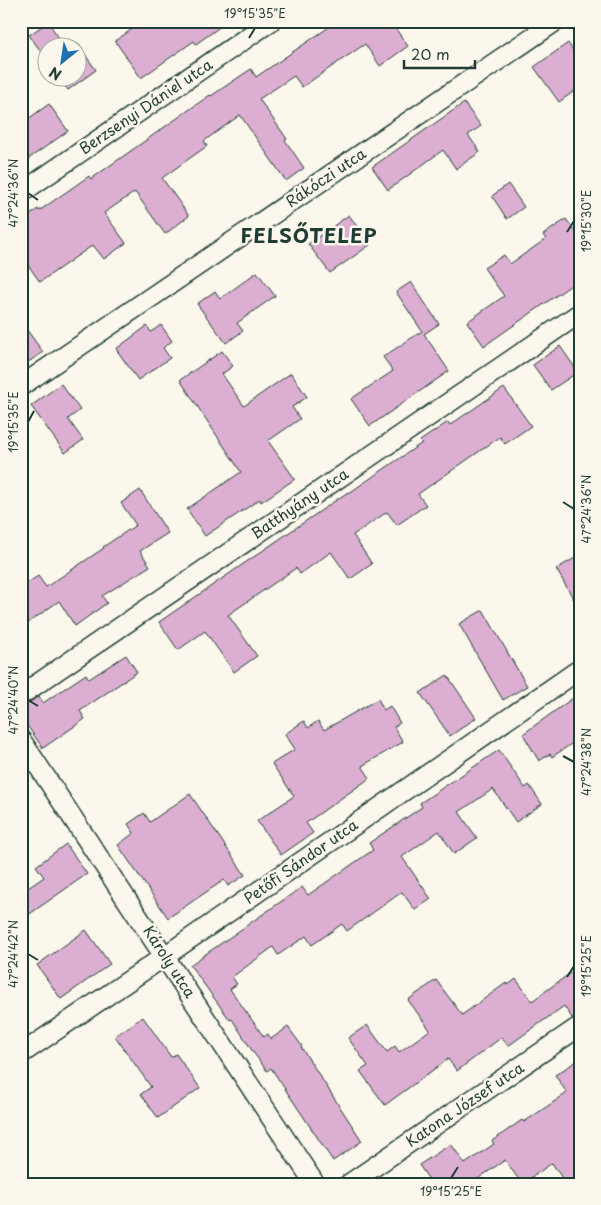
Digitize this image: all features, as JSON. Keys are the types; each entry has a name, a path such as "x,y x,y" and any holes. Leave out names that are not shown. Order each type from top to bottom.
{"street":[{"name":"Berzsenyi Dániel utca","path":"21,193 271,21"},
{"name":"Rákóczi utca","path":"21,386 556,21"},
{"name":"Batthyány utca","path":"21,694 580,313"},
{"name":"Petőfi Sándor utca","path":"21,1054 580,669"},
{"name":"Károly utca","path":"21,740 315,1184"},
{"name":"Katona József utca","path":"349,1184 580,1026"}],"building":[{"path":"144,21 228,21 196,44 194,41 141,78 115,41"},
{"path":"338,21 390,21 408,46 380,66 365,44 302,87 294,76 259,99 287,139 285,140 304,168 286,181 240,115 204,141 207,146 162,178 189,216 165,234 135,192 104,213 126,243 104,259 93,245 40,282 21,255 21,221 38,209 39,211 89,176 91,179 210,95 251,69 256,77"},
{"path":"48,22 59,38 38,38 38,47 29,35"},
{"path":"568,43 580,60 580,87 559,102 534,67"},
{"path":"88,59 96,70 88,76"},
{"path":"464,103 481,126 468,135 480,152 456,169 443,150 388,190 372,167"},
{"path":"49,104 68,131 21,164 21,124"},
{"path":"508,184 524,207 507,219 492,196"},
{"path":"349,215 370,245 330,273 308,244"},
{"path":"566,219 580,238 580,279 484,346 467,322 504,296 484,268 504,255 510,264 546,239 543,235"},
{"path":"257,272 275,296 237,323 243,331 226,343 197,304 215,291 220,299"},
{"path":"411,282 439,324 424,334 449,371 370,426 351,399 393,371 383,357 422,331 396,292"},
{"path":"21,322 43,352 21,367"},
{"path":"161,325 172,341 163,348 170,358 138,380 116,349 147,326 151,332"},
{"path":"560,346 578,372 551,390 533,365"},
{"path":"222,351 233,366 222,374 244,406 291,373 307,397 292,407 300,419 268,441 295,479 261,502 260,499 205,536 187,509 241,472 180,380"},
{"path":"61,384 80,410 68,419 83,440 65,453 31,406"},
{"path":"504,388 531,426 505,444 500,437 418,494 426,505 397,525 387,512 353,535 372,564 350,579 331,552 300,574 296,568 228,615 257,656 234,672 205,631 178,650 159,622 422,443 420,441 448,422 450,425"},
{"path":"140,490 168,533 140,551 150,566 102,596 107,603 75,626 59,601 21,628 21,587 38,576 46,587 136,525 121,503"},
{"path":"580,555 580,610 556,569"},
{"path":"483,610 527,686 503,700 459,624"},
{"path":"126,655 137,672 80,711 85,719 43,748 21,717 21,706 39,696 43,703 86,674 89,679"},
{"path":"447,675 476,718 450,736 420,693"},
{"path":"580,693 580,738 552,757 550,754 539,761 523,734"},
{"path":"378,699 384,710 390,706 400,723 394,727 403,742 362,766 370,778 306,823 313,833 281,855 257,821 294,796 272,764 295,749 285,734 304,721 308,728 318,721 324,730"},
{"path":"499,750 525,788 529,785 542,804 516,822 493,789 459,812 477,838 454,854 439,831 402,857 431,899 415,910 402,892 347,931 342,924 312,945 306,936 278,955 273,947 232,977 237,984 230,989 264,1037 268,1034 271,1039 288,1027 362,1141 333,1161 271,1068 267,1071 232,1019 230,1020 190,965 302,887 308,895 373,850 369,843 422,807 420,803"},
{"path":"190,794 245,875 228,886 224,880 168,918 118,845 134,833 128,824 144,813 150,822"},
{"path":"66,844 87,874 21,920 21,893 44,877 36,866"},
{"path":"86,930 110,964 61,999 37,965"},
{"path":"580,966 580,1015 572,1018 564,1006 508,1046 502,1037 457,1071 448,1059 385,1105 360,1071 368,1066 348,1038 367,1025 387,1052 395,1046 399,1052 430,1030 408,1000 436,980 462,1015 506,983 508,985 516,979 532,1001"},
{"path":"143,1017 171,1057 176,1054 200,1088 158,1118 141,1094 151,1087 115,1036"},
{"path":"580,1059 580,1184 566,1184 552,1163 522,1184 505,1160 476,1180 478,1184 432,1184 419,1165 451,1144 465,1164 494,1144 492,1141 522,1120 524,1122 567,1093 555,1075"}],"district":[{"name":"FELSŐTELEP","path":"309,236"}]}
